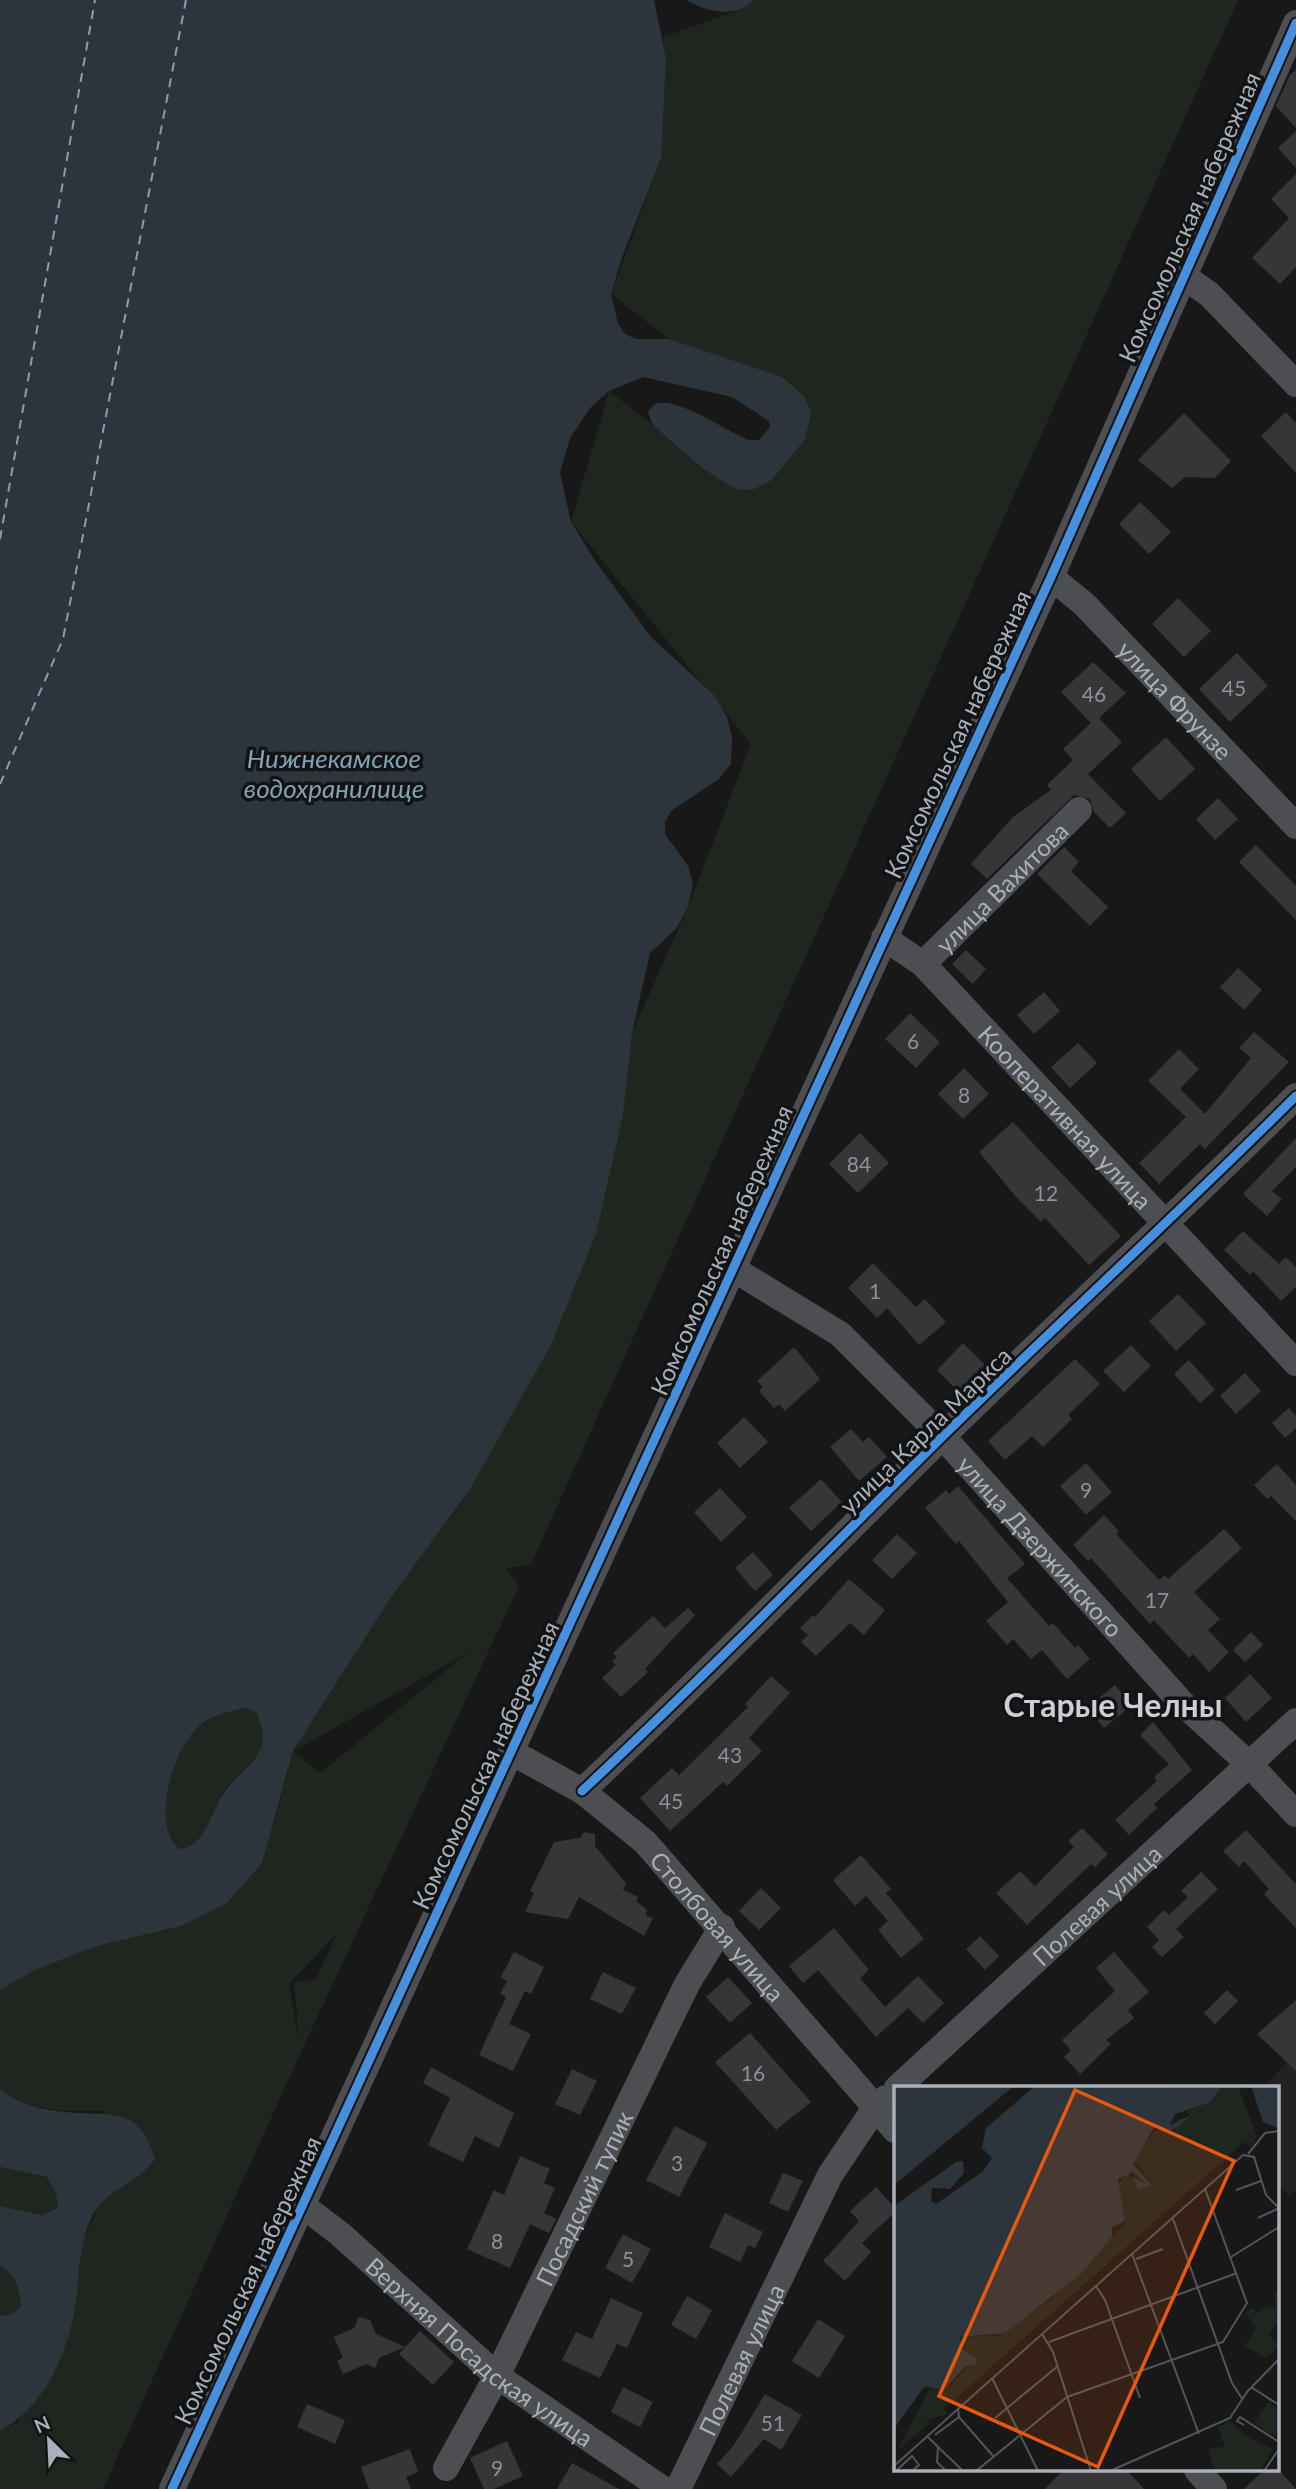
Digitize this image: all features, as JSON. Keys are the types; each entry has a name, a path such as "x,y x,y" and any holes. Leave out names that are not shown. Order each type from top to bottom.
{"street":[{"name":"Комсомольская набережная","path":"172,2489 513,1753 1051,577 1296,23"},
{"path":"1183,276 1209,294 1296,384"},
{"name":"улица Фрунзе","path":"1051,577 1084,604 1296,826"},
{"name":"улица Вахитова","path":"923,964 1079,810"},
{"name":"Кооперативная улица","path":"884,938 923,964 1165,1226 1296,1363"},
{"name":"улица Карла Маркса","path":"582,1791 706,1674 943,1437 1165,1226 1296,1096"},
{"name":"улица Дзержинского","path":"735,1270 839,1334 943,1437 1181,1702 1249,1764 1296,1814"},
{"name":"Полевая улица","path":"899,2086 1296,1721"},
{"name":"Столбовая улица","path":"513,1753 582,1791 645,1842 722,1927 894,2129"},
{"name":"Посадский тупик","path":"446,2468 497,2376 687,1984 722,1927"},
{"name":"Полевая улица","path":"678,2489 830,2175 875,2108 894,2091"},
{"name":"Верхняя Посадская улица","path":"302,2205 340,2235 497,2376 663,2489"},
{"path":"1199,2472 1214,2489"}],"shaded area":[{"path":"747,0 1238,0 531,1564 506,1569 519,1586 300,2054 103,2489 0,2489 0,2431 18,2422 75,2311 83,2239 104,2196 116,2192 103,2111 49,2109 24,2102 0,2089 0,1990 35,1970 97,1946 181,1926 274,1823 293,1751 390,1599 470,1489 632,1033 688,907 751,744 571,522 609,391 735,489 803,396 669,339 611,294 661,159 663,37 731,13","holes":["469,1652 320,1773 294,1752 294,1751","338,1932 316,1979 294,1983 299,2040 289,1984"]},
{"path":"244,1708 257,1713 263,1735 260,1750 222,1794 197,1840 180,1849 171,1838 166,1823 166,1806 168,1787 181,1751 204,1722 220,1714"},
{"path":"1296,2053 1296,2193 1289,2196 1278,2185 1278,2086 1265,2086"},
{"path":"0,2167 47,2177 56,2194 58,2208 43,2215 0,2206"},
{"path":"0,2266 13,2278 21,2306 11,2314 3,2316 0,2316"}],"water":[{"name":"Нижнекамское водохранилище","path":"0,0 654,0 666,58 661,159 622,257 611,294 618,324 625,334 636,339 669,339 782,377 804,396 811,412 805,439 772,480 752,490 735,489 702,468 653,425 648,413 658,403 669,403 704,417 748,440 759,440 770,427 769,421 732,397 643,377 609,391 590,408 570,438 560,473 571,522 596,562 651,637 714,695 727,717 732,737 731,764 719,779 671,811 665,822 665,834 688,866 693,883 688,907 676,929 650,953 632,1033 623,1114 596,1234 551,1345 470,1489 390,1599 293,1751 262,1863 227,1903 181,1926 97,1946 35,1970 0,1990","holes":["244,1708 257,1713 263,1736 257,1755 222,1795 197,1841 180,1849 171,1838 166,1823 166,1806 168,1787 181,1751 199,1726 209,1719"]},
{"path":"686,0 754,0 738,10 721,12"},
{"path":"0,2089 15,2099 40,2108 110,2115 132,2121 141,2129 155,2159 147,2169 104,2201 91,2219 82,2251 71,2326 59,2362 51,2379 29,2409 0,2431 0,2316 12,2314 21,2306 16,2283 0,2266 0,2206 42,2215 58,2208 56,2194 47,2177 0,2167"}],"building":[{"path":"1296,70 1296,128 1276,106 1290,75"},
{"path":"1296,131 1296,168 1278,148"},
{"path":"1296,174 1296,267 1280,284 1252,258 1289,218 1271,199"},
{"path":"1286,412 1296,423 1296,473 1261,436"},
{"path":"1184,413 1231,461 1215,478 1185,477 1172,488 1138,460"},
{"path":"1140,502 1171,532 1149,554 1119,524"},
{"path":"1178,598 1211,631 1184,657 1152,624"},
{"path":"1237,653 1268,686 1230,722 1199,689"},
{"path":"1093,662 1126,693 1099,718 1122,742 1088,774 1126,813 1110,828 1094,812 1090,799 1074,795 987,879 971,864 1013,817 1051,790 1047,785 1073,760 1063,749 1091,723 1061,692"},
{"path":"1166,737 1195,769 1160,801 1131,769"},
{"path":"1218,798 1238,819 1215,840 1196,819"},
{"path":"1256,845 1296,886 1296,920 1239,862"},
{"path":"1064,847 1079,862 1071,871 1108,907 1090,926 1037,874"},
{"path":"966,950 986,969 973,984 952,964"},
{"path":"1238,968 1262,990 1244,1010 1220,987"},
{"path":"1044,992 1060,1011 1034,1034 1017,1015"},
{"path":"910,1013 940,1042 916,1068 885,1039"},
{"path":"1254,1032 1289,1062 1205,1149 1200,1144 1159,1184 1139,1163 1186,1117 1148,1081 1179,1049 1199,1069 1180,1089 1205,1114 1251,1058 1239,1048"},
{"path":"1078,1043 1097,1063 1070,1088 1051,1067"},
{"path":"964,1068 989,1094 963,1119 938,1094"},
{"path":"1013,1122 1121,1236 1089,1265 1045,1218 1041,1222 1016,1197 979,1152"},
{"path":"860,1133 889,1163 858,1193 829,1164"},
{"path":"1296,1138 1296,1167 1272,1191 1282,1199 1267,1216 1243,1194"},
{"path":"1243,1231 1279,1264 1286,1257 1296,1267 1296,1287 1281,1301 1253,1271 1250,1275 1224,1250"},
{"path":"873,1263 916,1307 925,1299 946,1322 919,1345 887,1308 877,1318 848,1288"},
{"path":"1178,1294 1206,1323 1176,1351 1149,1321"},
{"path":"963,1343 986,1366 960,1393 937,1370"},
{"path":"1131,1345 1151,1366 1124,1392 1103,1371"},
{"path":"794,1347 820,1379 785,1411 779,1404 774,1408 759,1391 763,1387 757,1381"},
{"path":"1075,1359 1100,1384 1068,1415 1072,1419 1043,1447 1032,1436 1005,1460 988,1441"},
{"path":"1189,1360 1215,1390 1200,1403 1174,1374"},
{"path":"1245,1373 1261,1391 1236,1414 1220,1396"},
{"path":"1289,1408 1296,1416 1296,1428 1285,1438 1272,1423"},
{"path":"744,1417 768,1442 740,1468 717,1443"},
{"path":"851,1429 863,1442 869,1437 887,1457 859,1481 830,1447"},
{"path":"1086,1463 1112,1492 1086,1515 1060,1486"},
{"path":"1277,1464 1296,1485 1296,1521 1271,1496 1267,1499 1254,1485"},
{"path":"821,1479 842,1502 811,1531 789,1508"},
{"path":"958,1486 1025,1564 1007,1578 1049,1626 1053,1623 1075,1648 1078,1645 1090,1659 1067,1679 1042,1650 1031,1659 1013,1639 1007,1645 986,1621 1008,1602 959,1541 956,1544 925,1508 946,1490 949,1494"},
{"path":"720,1488 747,1517 721,1542 694,1512"},
{"path":"1104,1515 1119,1531 1116,1534 1159,1580 1165,1575 1168,1579 1224,1529 1242,1548 1194,1592 1220,1619 1208,1630 1229,1652 1209,1672 1193,1654 1189,1658 1154,1620 1150,1624 1091,1558 1088,1561 1073,1545"},
{"path":"897,1534 917,1553 892,1579 872,1560"},
{"path":"753,1552 773,1575 755,1591 735,1568"},
{"path":"849,1579 885,1610 864,1635 850,1623 816,1656 801,1642 808,1635 800,1628 813,1615 815,1617"},
{"path":"688,1608 695,1615 645,1669 648,1672 621,1697 602,1678 616,1665 612,1662 617,1657 613,1653 653,1616 665,1628"},
{"path":"1251,1632 1263,1645 1245,1662 1233,1650"},
{"path":"1250,1674 1272,1698 1246,1722 1225,1698"},
{"path":"771,1676 790,1693 749,1738 762,1751 727,1786 723,1782 670,1831 640,1798 672,1768 679,1775 748,1707 745,1704"},
{"path":"1115,1685 1132,1705 1104,1728 1087,1708"},
{"path":"1153,1722 1192,1770 1154,1804 1157,1808 1129,1835 1115,1820 1157,1781 1154,1777 1169,1764 1140,1735"},
{"path":"1082,1828 1108,1854 1095,1867 1091,1864 1027,1925 996,1893 1020,1871 1035,1886 1074,1847 1068,1841"},
{"path":"1246,1830 1296,1884 1296,1928 1264,1894 1269,1889 1244,1861 1239,1867 1223,1851"},
{"path":"584,1832 595,1834 595,1846 626,1883 623,1890 638,1897 636,1901 647,1910 646,1916 653,1918 644,1936 579,1897 568,1919 525,1912 534,1893 530,1891 554,1842 580,1838"},
{"path":"861,1855 891,1889 886,1893 924,1939 901,1958 878,1930 888,1921 866,1896 855,1906 833,1880"},
{"path":"1201,1872 1218,1889 1176,1929 1184,1937 1162,1957 1152,1947 1159,1940 1147,1927 1164,1910 1169,1915 1188,1897 1181,1891"},
{"path":"761,1888 781,1908 759,1930 739,1911"},
{"path":"834,1928 869,1970 860,1978 885,2007 918,1976 944,2003 923,2023 908,2008 876,2037 818,1970 803,1983 789,1966"},
{"path":"980,1936 999,1956 985,1970 966,1949"},
{"path":"514,1952 544,1967 531,1994 525,1991 509,2024 531,2034 513,2071 479,2055 506,1997 500,1994 507,1981 501,1977"},
{"path":"1114,1952 1149,1992 1128,2010 1134,2018 1106,2040 1111,2044 1080,2074 1064,2057 1071,2050 1062,2040 1115,1991 1096,1968"},
{"path":"603,1972 636,1988 622,2014 590,1999"},
{"path":"728,1977 752,2003 730,2023 706,1997"},
{"path":"1227,1990 1238,2001 1215,2024 1204,2013"},
{"path":"1296,2000 1296,2071 1257,2034"},
{"path":"750,2033 811,2102 776,2130 715,2062"},
{"path":"431,2067 514,2113 499,2148 475,2136 463,2162 428,2145 450,2098 423,2083"},
{"path":"572,2069 597,2081 580,2115 555,2104"},
{"path":"675,2126 707,2143 679,2197 646,2180"},
{"path":"520,2156 550,2169 544,2183 555,2188 544,2213 556,2219 549,2233 530,2224 510,2268 467,2249 494,2190 504,2195"},
{"path":"783,2173 803,2181 788,2212 769,2203"},
{"path":"876,2187 894,2207 894,2213 862,2243 871,2252 845,2281 823,2261 859,2221 850,2211"},
{"path":"725,2213 763,2232 755,2248 748,2245 740,2262 709,2247"},
{"path":"623,2234 651,2249 632,2283 605,2268"},
{"path":"687,2296 712,2310 696,2339 671,2325"},
{"path":"611,2298 643,2313 627,2348 617,2344 600,2378 562,2360 576,2332 592,2339"},
{"path":"359,2317 370,2320 376,2334 405,2347 379,2358 375,2368 366,2364 343,2374 337,2361 343,2358 334,2337 354,2328"},
{"path":"818,2319 845,2336 819,2378 792,2361"},
{"path":"420,2331 454,2362 433,2385 399,2354"},
{"path":"623,2387 653,2402 640,2427 611,2412"},
{"path":"765,2394 802,2415 781,2450 764,2439 731,2477 717,2464 734,2445"},
{"path":"307,2404 345,2420 335,2444 297,2427"},
{"path":"507,2441 523,2476 494,2489 484,2489 470,2458"},
{"path":"410,2449 418,2472 406,2477 411,2489 369,2489 361,2467"},
{"path":"572,2463 619,2489 557,2489"},
{"path":"1279,2470 1296,2489 1244,2489 1262,2472"},
{"path":"1061,2472 1129,2472 1144,2489 1045,2489"}],"ferry route":[{"path":"0,539 95,0"},
{"path":"0,784 63,639 186,0"}],"cycle path":[{"path":"172,2489 1051,577 1296,23"},
{"path":"582,1791 985,1395 1296,1096"}],"district":[{"name":"Старые Челны","path":"1113,1704"}]}
